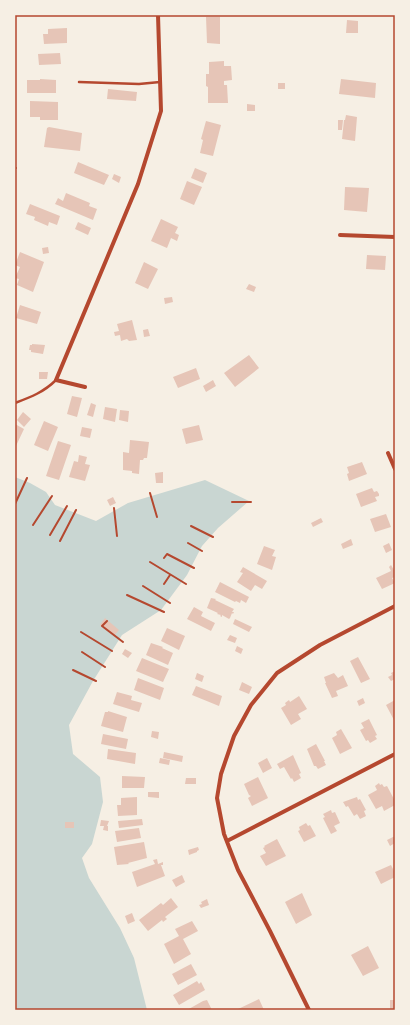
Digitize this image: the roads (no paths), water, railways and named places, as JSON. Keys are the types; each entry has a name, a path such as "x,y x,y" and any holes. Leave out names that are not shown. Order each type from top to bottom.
{"street":[{"path":"85,387 56,380 138,184 161,111 158,15"},
{"path":"340,234 395,237"},
{"path":"388,453 395,469"},
{"path":"309,1010 238,870 224,834 217,798 221,774 234,736 251,705 277,673 320,645 395,606"},
{"path":"227,842 395,754"}],"lane":[{"path":"78,82 139,84 160,82"},
{"path":"15,403 38,394 48,388 56,380"}]}
